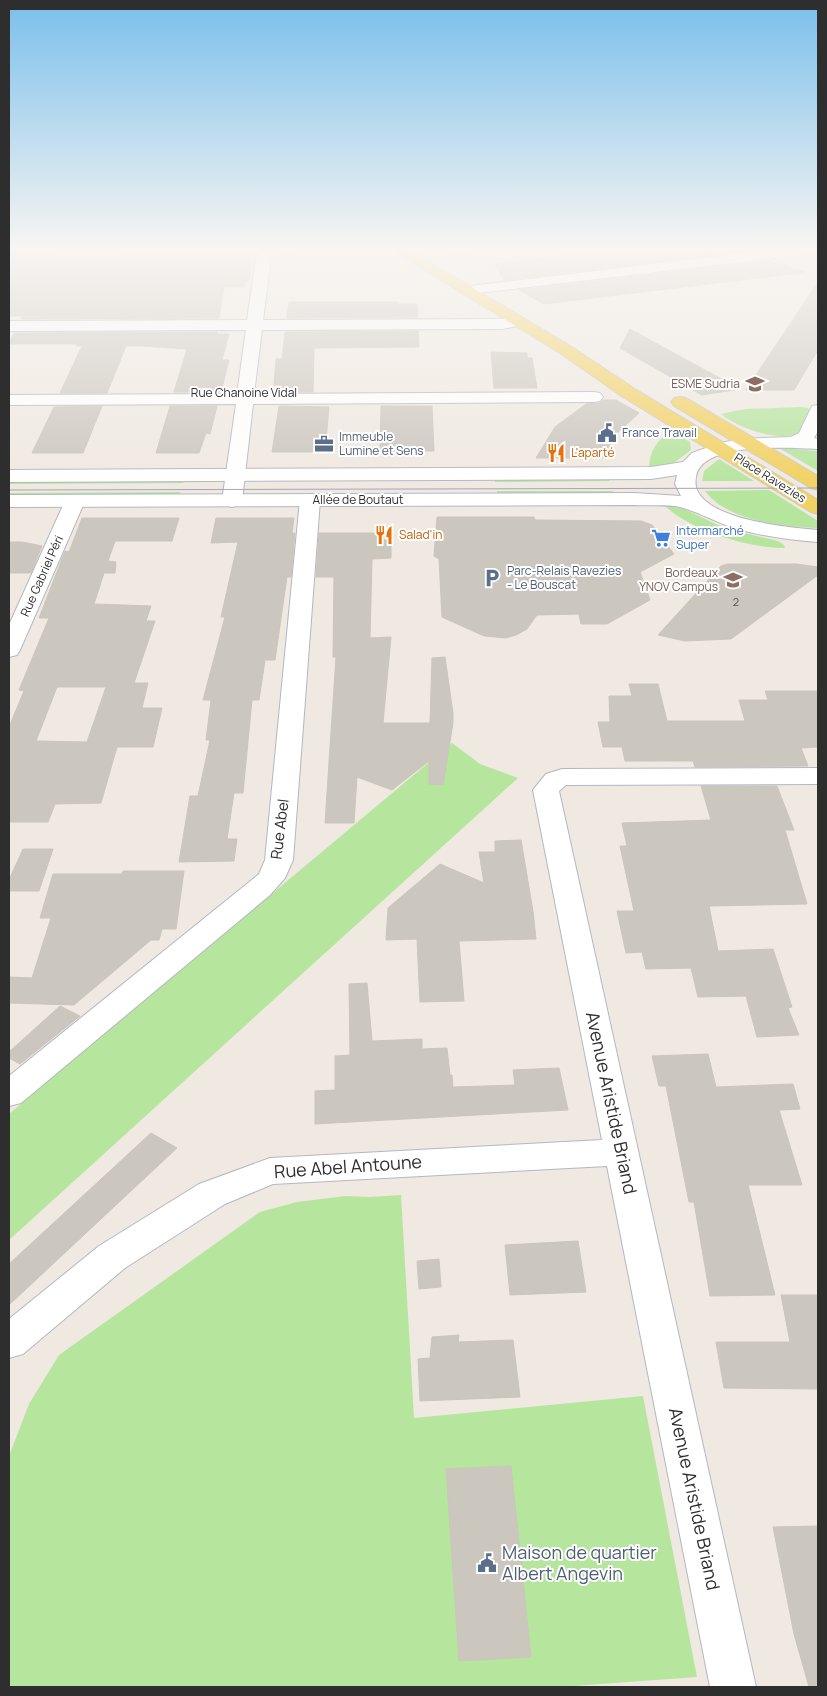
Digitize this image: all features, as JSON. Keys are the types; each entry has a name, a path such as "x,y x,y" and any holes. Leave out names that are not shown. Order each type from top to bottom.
{"main road":[{"path":"529,328 566,350 629,393 721,448"},
{"path":"546,328 645,384"},
{"path":"662,392 750,443"},
{"name":"Place Ravezies","path":"750,443 818,484"},
{"name":"Place Ravezies","path":"721,448 818,508"}],"street":[{"path":"232,500 256,328"},
{"name":"Rue Chanoine Vidal","path":"9,393 594,397"},
{"name":"Rue Chanoine Vidal","path":"9,400 246,396"},
{"path":"795,442 807,436 818,410"},
{"name":"Place Ravezies","path":"689,467 696,460 721,448 750,443 795,442 818,444"},
{"path":"689,467 685,475 686,488 693,498 718,515 749,527 786,534 818,536"},
{"name":"Allée de Boutaut","path":"9,476 651,473 689,467"},
{"name":"Allée de Boutaut","path":"9,502 634,499 678,501 706,508"},
{"name":"Rue Abel","path":"9,1094 260,890 271,878 279,860 310,500"},
{"name":"Rue Gabriel Péri","path":"9,650 75,501"},
{"name":"Avenue Aristide Briand","path":"733,1687 546,790 554,780 562,777 818,776"},
{"name":"Rue Abel Antoune","path":"9,1342 112,1257 212,1194 270,1170 621,1152"}],"green space":[{"path":"801,407 810,410 800,431 792,435 783,436 760,433 748,429 721,414 745,409"},
{"path":"670,432 690,442 691,450 671,465 649,467 655,447"},
{"path":"779,448 818,451 818,471"},
{"path":"719,459 754,481 702,481 704,471"},
{"path":"495,478 609,478 610,481 495,482"},
{"path":"184,479 183,483 9,484 9,480"},
{"path":"769,490 818,521 818,528 773,524 741,516 715,501 705,491"},
{"path":"497,491 613,491 613,494 497,495"},
{"path":"180,492 179,496 9,497 9,493"},
{"path":"664,505 684,509 724,528 778,541 785,548 754,545 704,530 689,523"},
{"path":"452,743 480,764 518,778 9,1240 9,1114"},
{"path":"401,1195 414,1418 643,1396 697,1677 559,1687 9,1687 9,1456 29,1404 59,1355 260,1212 297,1202 346,1196"}],"building":[{"path":"787,328 818,328 818,350 794,390 746,390"},
{"path":"630,329 740,389 702,395 620,348"},
{"path":"418,331 419,347 314,348 313,392 281,392 282,385 274,385 276,359 282,359 285,332"},
{"path":"217,332 217,334 229,334 222,360 229,360 221,392 174,392 187,349 126,346 107,393 60,393 82,346 76,346 77,344 9,344 14,333"},
{"path":"491,352 527,353 527,358 532,358 537,388 494,388"},
{"path":"603,400 616,400 639,413 614,436 604,458 536,458 555,427 586,404 600,403"},
{"path":"102,406 83,453 32,453 54,407"},
{"path":"170,406 217,406 210,434 206,433 199,453 156,453"},
{"path":"279,406 329,407 325,452 272,452"},
{"path":"381,406 432,406 434,451 380,451"},
{"path":"437,517 534,517 535,520 641,521 652,525 674,554 640,572 650,600 607,624 581,624 579,614 537,615 527,629 516,635 506,638 484,636 442,617 439,559 434,556"},
{"path":"82,518 179,518 172,541 115,541 108,561 116,562 115,573 104,573 94,604 151,606 146,621 155,621 134,683 148,683 142,708 162,708 153,747 117,747 101,803 55,804 48,822 9,822 9,727 24,691 19,690 49,618 39,618 65,551 69,552","holes":["57,687 106,687 87,742 36,741"]},
{"path":"216,518 294,518 292,533 295,533 291,577 287,577 275,660 265,660 259,700 252,700 243,793 234,793 227,839 237,839 234,861 179,862 190,796 198,796 210,740 206,740 211,700 203,700 225,617 221,617 238,542 211,543"},
{"path":"319,533 391,533 391,558 372,559 370,638 391,637 383,723 430,723 432,658 445,657 453,713 443,785 429,784 429,761 392,790 357,777 354,823 325,823 336,657 333,657 334,577 316,577"},
{"path":"9,542 22,542 42,546 31,573 9,573"},
{"name":"Bordeaux YNOV Campus","path":"728,564 796,564 818,567 818,575 731,639 685,641 658,635 721,566"},
{"path":"629,684 658,684 667,721 745,721 739,700 768,700 765,691 818,691 818,747 801,748 808,766 695,767 693,761 625,761 622,747 603,747 598,722 610,722 609,696 632,696"},
{"path":"701,786 777,786 794,830 785,830 807,904 709,906 718,951 773,949 792,1007 788,1008 799,1035 757,1037 746,996 698,997 691,968 646,969 642,952 626,953 617,911 634,911 620,846 627,846 622,823 711,820"},
{"path":"521,840 536,939 459,941 464,1001 420,1002 417,939 386,940 388,908 440,864 484,883 479,852 495,852 495,841"},
{"path":"23,849 53,849 39,891 9,891 9,880"},
{"path":"123,871 184,871 176,929 162,929 159,940 151,940 74,1005 9,1003 9,977 32,978 51,918 40,918 53,874 122,874"},
{"path":"367,983 372,1041 422,1039 422,1049 447,1048 453,1087 515,1085 513,1070 559,1068 568,1110 315,1124 315,1091 335,1090 335,1056 350,1055 349,984"},
{"path":"60,1006 80,1016 20,1064 9,1058 9,1052"},
{"path":"708,1054 716,1087 793,1084 800,1109 779,1110 802,1185 748,1185 775,1295 710,1296 694,1202 689,1202 666,1086 659,1086 652,1056"},
{"path":"151,1133 177,1148 9,1305 9,1264"},
{"path":"578,1241 586,1292 510,1295 505,1245"},
{"path":"439,1259 441,1287 419,1289 417,1261"},
{"path":"781,1295 818,1295 818,1389 724,1388 716,1342 790,1342"},
{"path":"459,1335 458,1342 513,1340 520,1397 420,1401 418,1359 430,1358 432,1337"},
{"name":"Maison de quartier Albert Angevin","path":"511,1466 531,1657 459,1661 446,1469"},
{"path":"818,1526 818,1687 809,1687 794,1634 773,1527"}],"tram line":[{"path":"9,490 818,488"}],"place":[{"name":"ESME Sudria","path":"755,384"},
{"name":"France Travail","path":"607,433"},
{"name":"Immeuble Lumine et Sens","path":"324,444"},
{"name":"L'aparté","path":"556,453"},
{"name":"Salad'in","path":"384,535"},
{"name":"Intermarché Super","path":"661,538"},
{"name":"Parc-Relais Ravezies - Le Bouscat","path":"492,578"},
{"name":"Bordeaux YNOV Campus","path":"733,580"},
{"name":"Maison de quartier Albert Angevin","path":"487,1563"}]}
